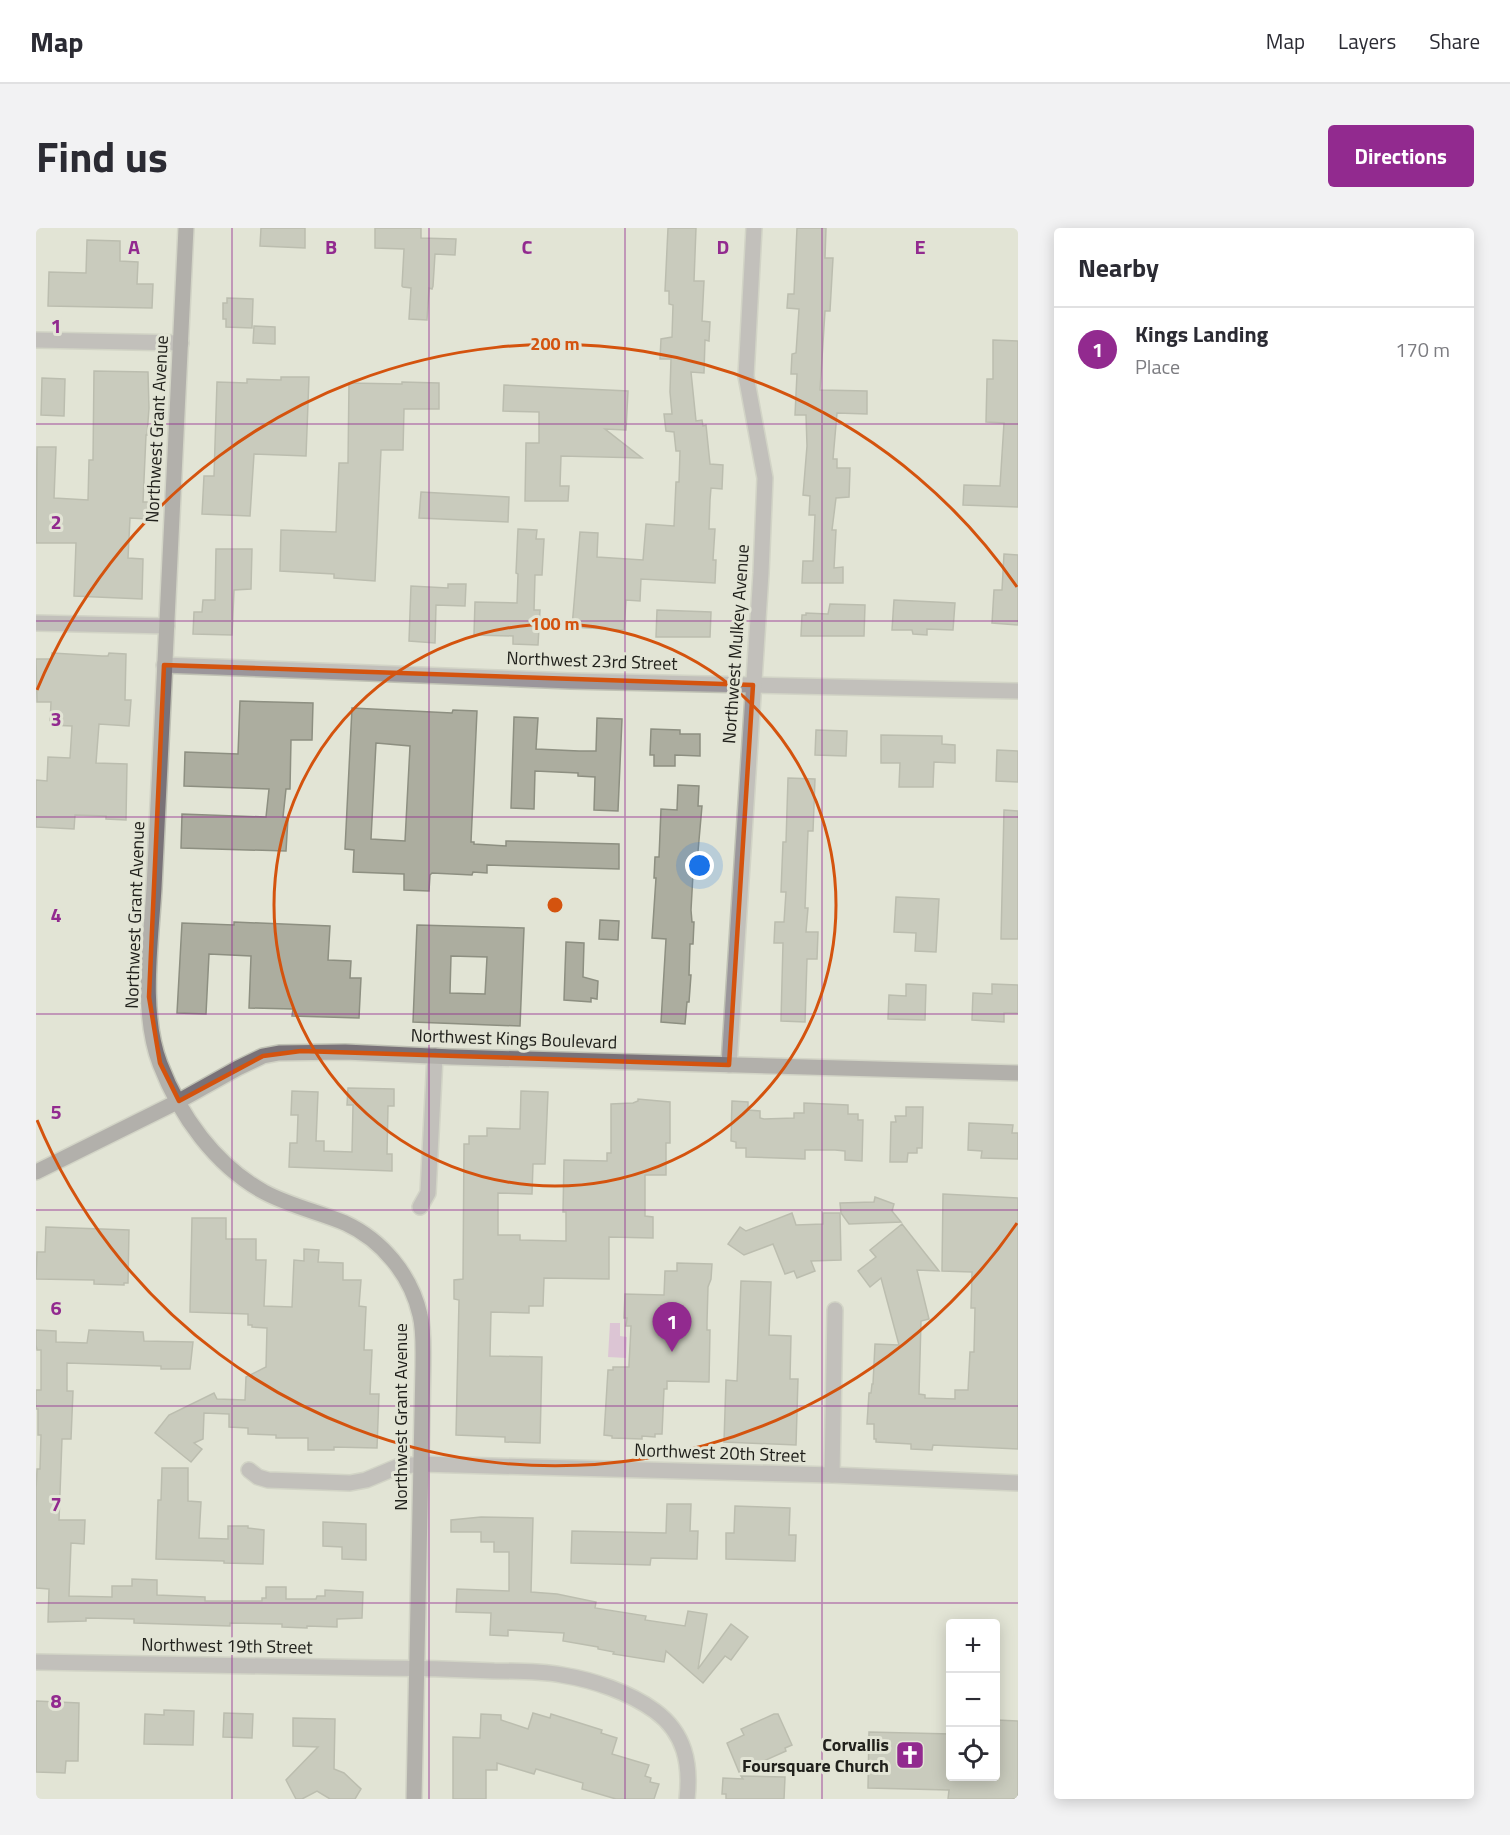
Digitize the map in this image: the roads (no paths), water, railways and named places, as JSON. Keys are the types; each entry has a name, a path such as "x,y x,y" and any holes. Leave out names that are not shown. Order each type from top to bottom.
{"main road":[{"name":"Northwest Grant Avenue","path":"186,228 149,997 151,1028 160,1063 179,1101 204,1142 219,1159 243,1179 280,1200 339,1221 363,1233 386,1252 402,1271 411,1287 420,1314 423,1333 414,1799"},
{"name":"Northwest Kings Boulevard","path":"36,1172 179,1101 238,1068 263,1056 279,1053 345,1052 1018,1073"}],"street":[{"name":"Northwest Mulkey Avenue","path":"729,1065 765,478 746,376 754,228"},
{"path":"36,340 181,343"},
{"path":"36,623 167,626"},
{"name":"Northwest 23rd Street","path":"164,666 571,681 1018,691"},
{"path":"420,1207 428,1193 435,1056"},
{"path":"832,1476 835,1310"},
{"name":"Northwest 20th Street","path":"249,1470 258,1477 268,1480 350,1483 366,1480 397,1467 421,1464 1018,1483"},
{"name":"Northwest 19th Street","path":"36,1662 417,1668 538,1672 562,1675 599,1684 634,1698 655,1711 673,1728 681,1742 689,1770 687,1799"}],"place":[{"name":"Kings Landing","path":"672,1352"},
{"name":"Corvallis Foursquare Church","path":"910,1755"}]}
